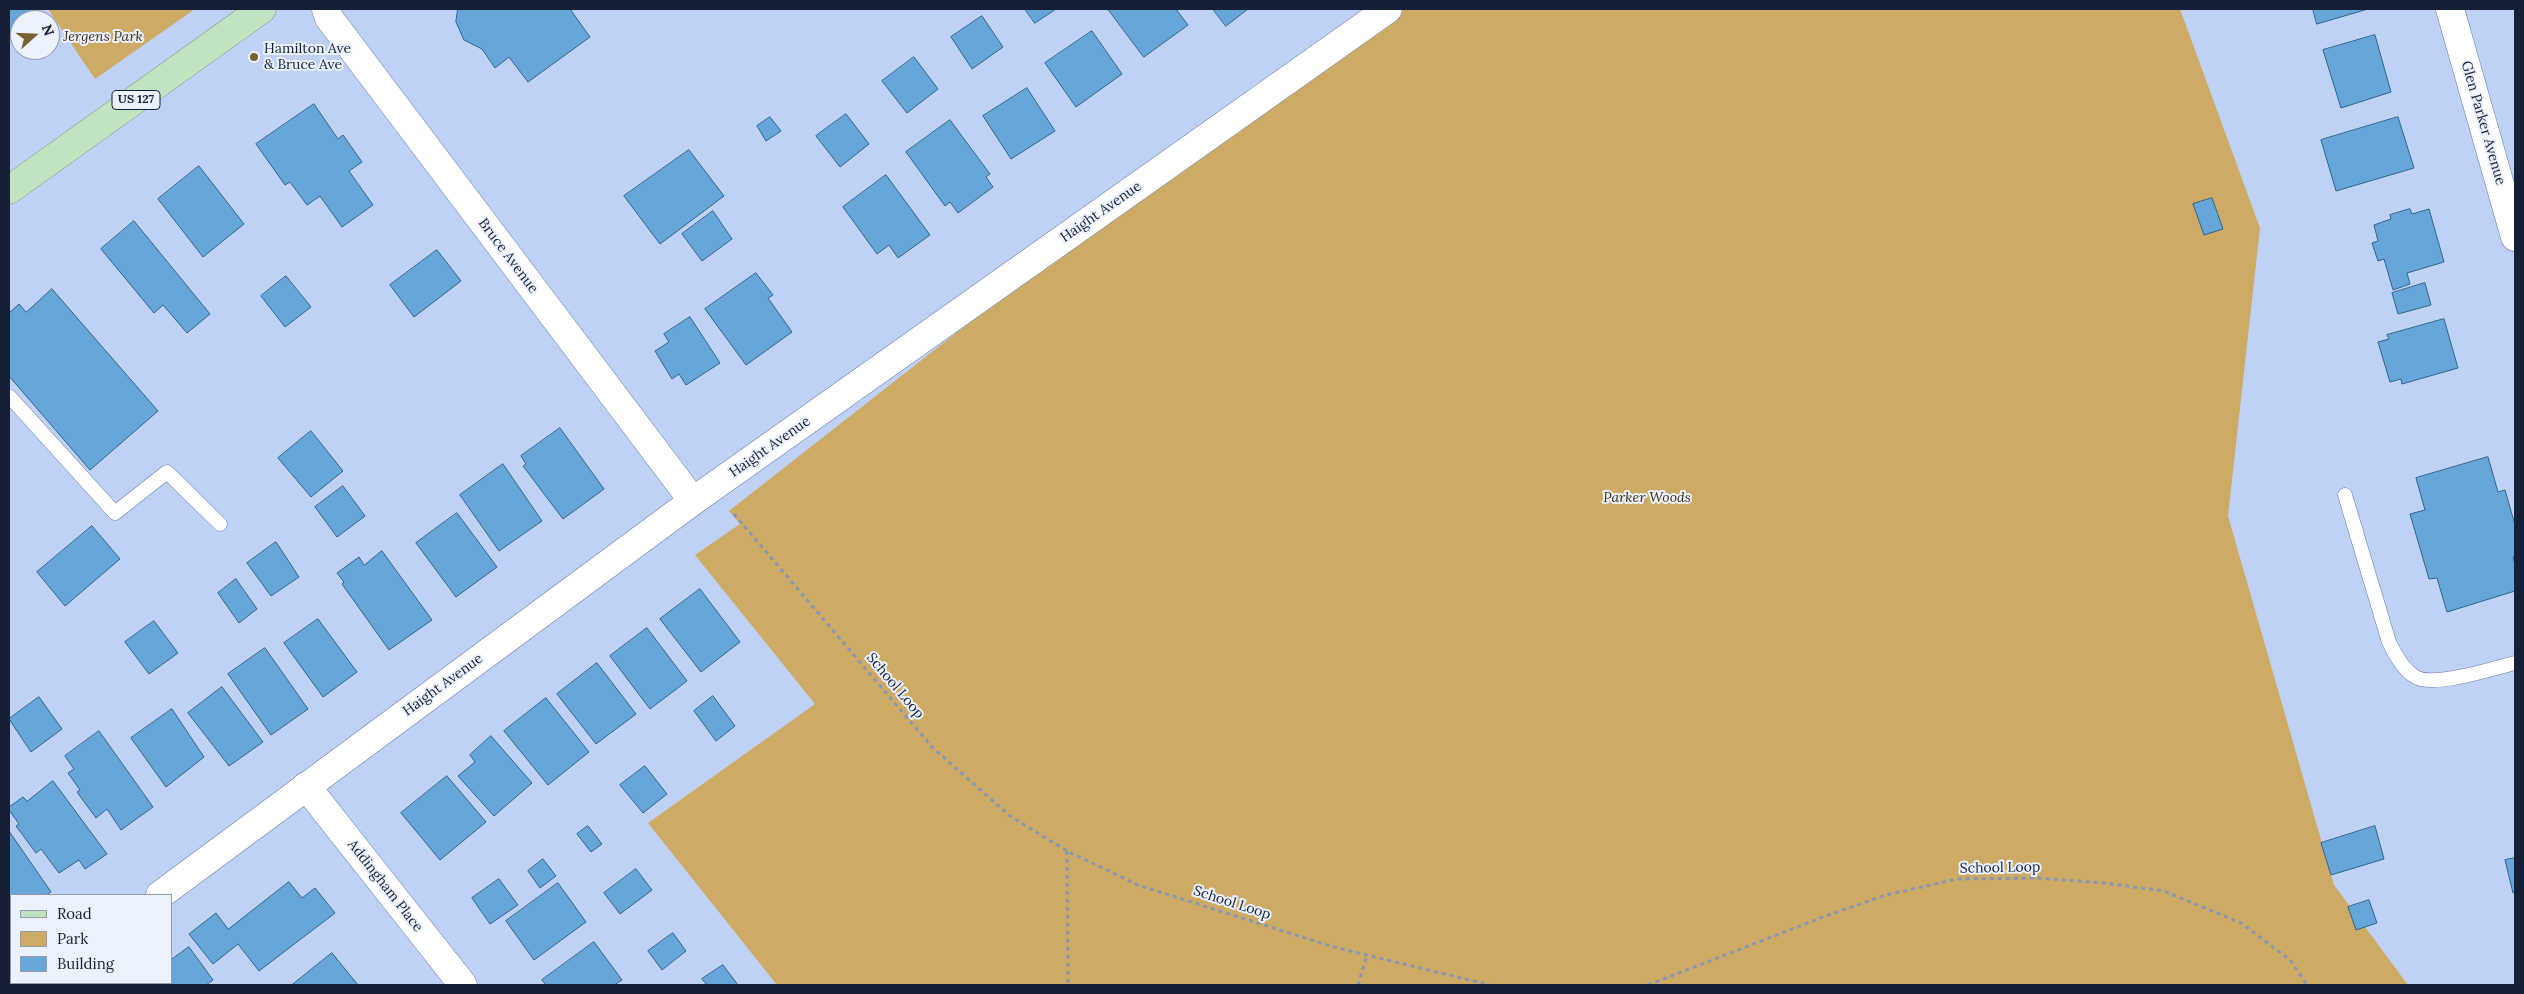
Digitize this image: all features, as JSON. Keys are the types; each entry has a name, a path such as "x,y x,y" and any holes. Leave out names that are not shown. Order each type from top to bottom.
{"main road":[{"name":"US 127","path":"9,190 262,9"}],"street":[{"name":"Bruce Avenue","path":"326,9 329,18 693,502"},
{"name":"Haight Avenue","path":"161,894 693,502 1388,9"},
{"name":"Glen Parker Avenue","path":"2450,9 2515,237"},
{"name":"Addingham Place","path":"306,786 463,985"}],"lane":[{"path":"9,396 115,513 167,472 220,524"},
{"path":"2345,495 2389,642 2400,662 2415,677 2435,681 2515,663"}],"path":[{"name":"School Loop","path":"730,509 933,748 1010,816 1067,851 1138,885 1330,946 1490,985"},
{"path":"1067,851 1068,985"},
{"name":"School Loop","path":"1648,985 1823,917 1886,895 1957,880 2037,878 2104,882 2164,891 2241,923 2290,960 2307,985"},
{"path":"1358,985 1366,955"}],"green space":[{"name":"Jergens Park","path":"195,9 95,79 60,27 60,10 49,10"},
{"name":"Parker Woods","path":"1377,9 2180,9 2260,228 2228,516 2334,885 2408,985 777,985 648,823 815,704 695,555 740,524 729,511 1201,141"}],"building":[{"path":"9,9 32,9 10,10 9,32"},
{"path":"458,9 570,9 590,37 528,82 509,57 495,68 482,49 464,40 456,22"},
{"path":"1025,9 1056,9 1035,23"},
{"path":"1108,9 1176,9 1188,25 1144,57"},
{"path":"1213,9 1248,9 1226,26"},
{"path":"2313,9 2368,9 2317,24"},
{"path":"982,16 1003,47 972,69 951,37"},
{"path":"1092,31 1122,74 1076,107 1045,63"},
{"path":"2375,35 2391,92 2341,108 2323,50"},
{"path":"914,57 938,89 907,113 882,81"},
{"path":"1027,88 1055,131 1011,159 983,116"},
{"path":"314,104 338,139 343,135 362,162 349,171 373,205 342,227 320,196 307,205 290,182 285,185 256,144"},
{"path":"846,114 869,144 840,167 816,136"},
{"path":"770,117 781,131 766,141 757,126"},
{"path":"2398,117 2414,168 2336,191 2321,140"},
{"path":"950,120 990,174 986,177 993,187 958,213 950,202 945,206 906,152"},
{"path":"689,150 724,196 660,244 624,196"},
{"path":"199,166 244,224 203,257 158,199"},
{"path":"886,175 930,235 898,258 889,245 877,254 843,207"},
{"path":"2212,198 2223,229 2204,235 2193,204"},
{"path":"2410,209 2412,214 2429,209 2444,262 2407,273 2410,284 2393,290 2384,259 2378,261 2372,243 2378,241 2374,225 2391,219 2390,215"},
{"path":"713,211 732,239 702,261 682,234"},
{"path":"134,221 210,314 187,333 163,305 154,313 101,249"},
{"path":"437,250 461,281 414,317 390,285"},
{"path":"756,273 773,295 768,298 792,332 746,365 705,309"},
{"path":"286,276 311,307 285,327 261,296"},
{"path":"2425,283 2431,305 2398,314 2392,293"},
{"path":"52,289 158,411 90,470 9,376 9,313 19,304 26,312"},
{"path":"690,317 720,363 686,385 679,374 672,379 655,351 669,342 664,334"},
{"path":"2444,319 2458,368 2402,384 2401,379 2390,382 2378,342 2389,339 2387,335"},
{"path":"560,428 604,489 563,519 523,466 526,464 521,456"},
{"path":"311,431 343,471 311,497 278,458"},
{"path":"2488,457 2498,492 2505,490 2515,525 2515,556 2513,557 2515,565 2515,591 2447,612 2437,578 2429,579 2410,514 2425,510 2416,478"},
{"path":"503,464 542,521 499,551 460,495"},
{"path":"343,486 365,516 337,537 315,507"},
{"path":"457,513 497,567 456,597 416,543"},
{"path":"92,526 120,559 65,606 37,572"},
{"path":"276,542 299,577 271,596 247,563"},
{"path":"382,551 432,620 389,650 342,584 344,582 337,573 359,557 364,565"},
{"path":"236,579 257,609 239,623 218,593"},
{"path":"700,589 740,642 701,672 660,619"},
{"path":"318,619 357,672 323,697 284,643"},
{"path":"154,621 178,653 149,674 125,642"},
{"path":"647,628 687,681 650,709 610,656"},
{"path":"265,648 308,709 271,735 228,674"},
{"path":"597,663 636,714 596,744 557,694"},
{"path":"222,687 263,742 229,766 188,713"},
{"path":"713,696 735,726 716,741 694,711"},
{"path":"39,697 62,729 31,752 9,719"},
{"path":"546,698 589,752 548,785 504,731"},
{"path":"172,709 204,757 166,787 131,738"},
{"path":"99,731 153,807 121,830 107,809 96,818 77,792 80,790 68,773 74,769 65,756"},
{"path":"491,736 532,783 494,816 458,776 475,762 470,755"},
{"path":"645,766 667,794 643,813 620,785"},
{"path":"447,776 486,822 440,860 401,813"},
{"path":"53,781 107,854 85,869 79,860 59,873 41,849 36,853 16,826 19,824 9,810 9,807 23,797 27,801"},
{"path":"588,826 602,844 591,852 577,834"},
{"path":"2375,826 2384,859 2331,875 2321,843"},
{"path":"9,831 51,892 48,894 10,894 9,908"},
{"path":"2515,858 2515,892 2513,893 2505,860"},
{"path":"543,859 556,876 540,888 528,871"},
{"path":"636,869 652,890 620,914 604,893"},
{"path":"499,879 518,905 490,924 472,898"},
{"path":"289,882 302,898 315,888 335,913 259,971 238,944 213,964 189,934 216,913 228,929"},
{"path":"558,883 586,922 534,960 506,921"},
{"path":"2369,900 2377,923 2356,930 2348,907"},
{"path":"673,933 686,951 662,970 648,951"},
{"path":"594,942 622,980 614,985 546,985 542,980"},
{"path":"189,947 213,980 206,985 169,985 172,984 172,959"},
{"path":"332,953 358,985 292,985"},
{"path":"723,965 738,985 707,985 702,979"}],"place":[{"name":"Hamilton Ave & Bruce Ave","path":"254,57"}]}
